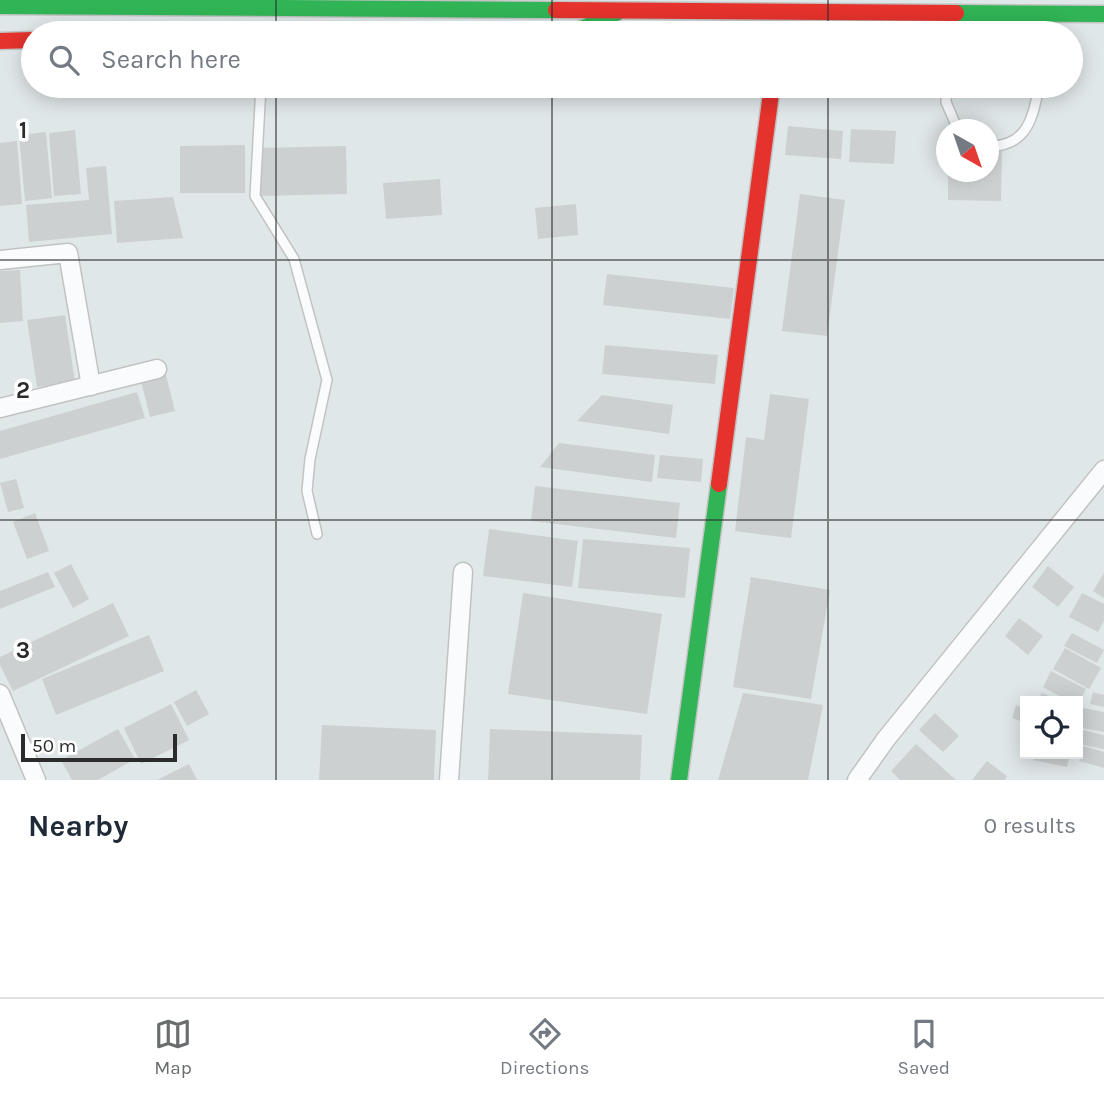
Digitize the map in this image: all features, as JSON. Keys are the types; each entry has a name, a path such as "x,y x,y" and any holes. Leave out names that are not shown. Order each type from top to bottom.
{"main road":[{"path":"0,6 625,8 1051,18 1104,13"},
{"path":"598,21 625,8"},
{"path":"0,41 21,40"},
{"path":"680,780 770,98"}],"street":[{"path":"781,21 782,10"},
{"path":"0,260 68,253 91,386"},
{"path":"0,408 157,369"},
{"path":"857,780 886,739 1104,470"},
{"path":"449,780 463,572"},
{"path":"0,694 36,780"}],"lane":[{"path":"260,98 255,196 294,259 327,380 310,459 307,491 317,534"},
{"path":"946,98 953,119"},
{"path":"999,146 1021,137 1034,111 1037,98"}],"building":[{"path":"788,126 843,131 841,159 785,155"},
{"path":"851,129 896,131 894,164 849,162"},
{"path":"75,130 81,194 54,196 49,133"},
{"path":"46,132 52,198 25,201 19,135"},
{"path":"17,141 22,204 0,206 0,143"},
{"path":"245,145 245,193 180,193 180,146"},
{"path":"346,146 347,194 260,196 259,148"},
{"path":"999,151 1002,151 1001,201 948,200 948,182 999,182"},
{"path":"106,166 112,234 29,242 26,205 89,200 86,168"},
{"path":"440,179 442,215 386,219 383,183"},
{"path":"800,194 845,200 827,336 782,331"},
{"path":"173,197 183,238 117,243 114,201"},
{"path":"576,204 578,235 538,239 535,208"},
{"path":"20,270 23,321 0,323 0,271"},
{"path":"607,274 734,288 730,319 603,305"},
{"path":"65,315 75,382 37,387 27,320"},
{"path":"605,345 718,355 715,384 602,374"},
{"path":"166,375 175,411 150,417 141,381"},
{"path":"137,392 145,418 0,459 0,431"},
{"path":"770,394 809,399 791,538 735,531 746,437 764,440"},
{"path":"602,395 673,405 669,434 577,421"},
{"path":"559,443 655,455 652,482 540,467"},
{"path":"660,455 703,459 701,482 657,478"},
{"path":"16,479 24,508 8,512 0,483"},
{"path":"535,486 680,503 676,538 531,521"},
{"path":"35,513 49,551 27,559 13,522"},
{"path":"489,529 578,541 572,587 483,576"},
{"path":"583,539 690,548 685,598 578,588"},
{"path":"71,564 89,599 73,608 54,573"},
{"path":"1048,566 1074,587 1058,607 1032,587"},
{"path":"48,572 55,587 0,609 0,591"},
{"path":"1104,573 1104,598 1093,591"},
{"path":"751,577 830,590 811,699 733,687"},
{"path":"523,593 662,614 647,714 508,694"},
{"path":"1082,593 1104,604 1104,621 1098,632 1069,617"},
{"path":"113,603 129,636 13,691 0,665 0,657"},
{"path":"1019,618 1043,636 1028,655 1005,636"},
{"path":"1072,633 1104,650 1097,663 1064,646"},
{"path":"149,635 164,671 56,715 42,679"},
{"path":"1065,648 1101,668 1089,689 1053,669"},
{"path":"1051,671 1086,689 1082,696 1060,696 1043,687"},
{"path":"196,690 209,714 187,726 174,702"},
{"path":"1093,692 1104,695 1104,707 1090,704"},
{"path":"743,693 823,705 808,780 718,780"},
{"path":"171,704 189,740 141,764 124,728"},
{"path":"1016,705 1020,706 1020,721 1012,718"},
{"path":"1083,708 1104,712 1104,732 1083,728"},
{"path":"935,713 959,736 943,752 919,730"},
{"path":"322,725 436,730 434,780 319,780"},
{"path":"118,729 135,759 98,780 72,780 61,760"},
{"path":"490,729 642,735 640,780 488,780"},
{"path":"1083,730 1104,735 1104,749 1083,745"},
{"path":"916,744 956,780 900,780 891,771"},
{"path":"1083,746 1104,752 1104,768 1079,761 1083,759"},
{"path":"1033,759 1069,759 1067,767"},
{"path":"987,761 1007,776 1005,780 972,780"},
{"path":"189,764 197,780 157,780"}],"traffic: fast":[{"path":"0,6 556,10"},
{"path":"599,21 618,12"},
{"path":"956,13 1104,14"},
{"path":"679,780 719,484"}],"traffic: jam":[{"path":"556,10 956,13"},
{"path":"0,41 21,40"},
{"path":"719,484 770,98"}]}
